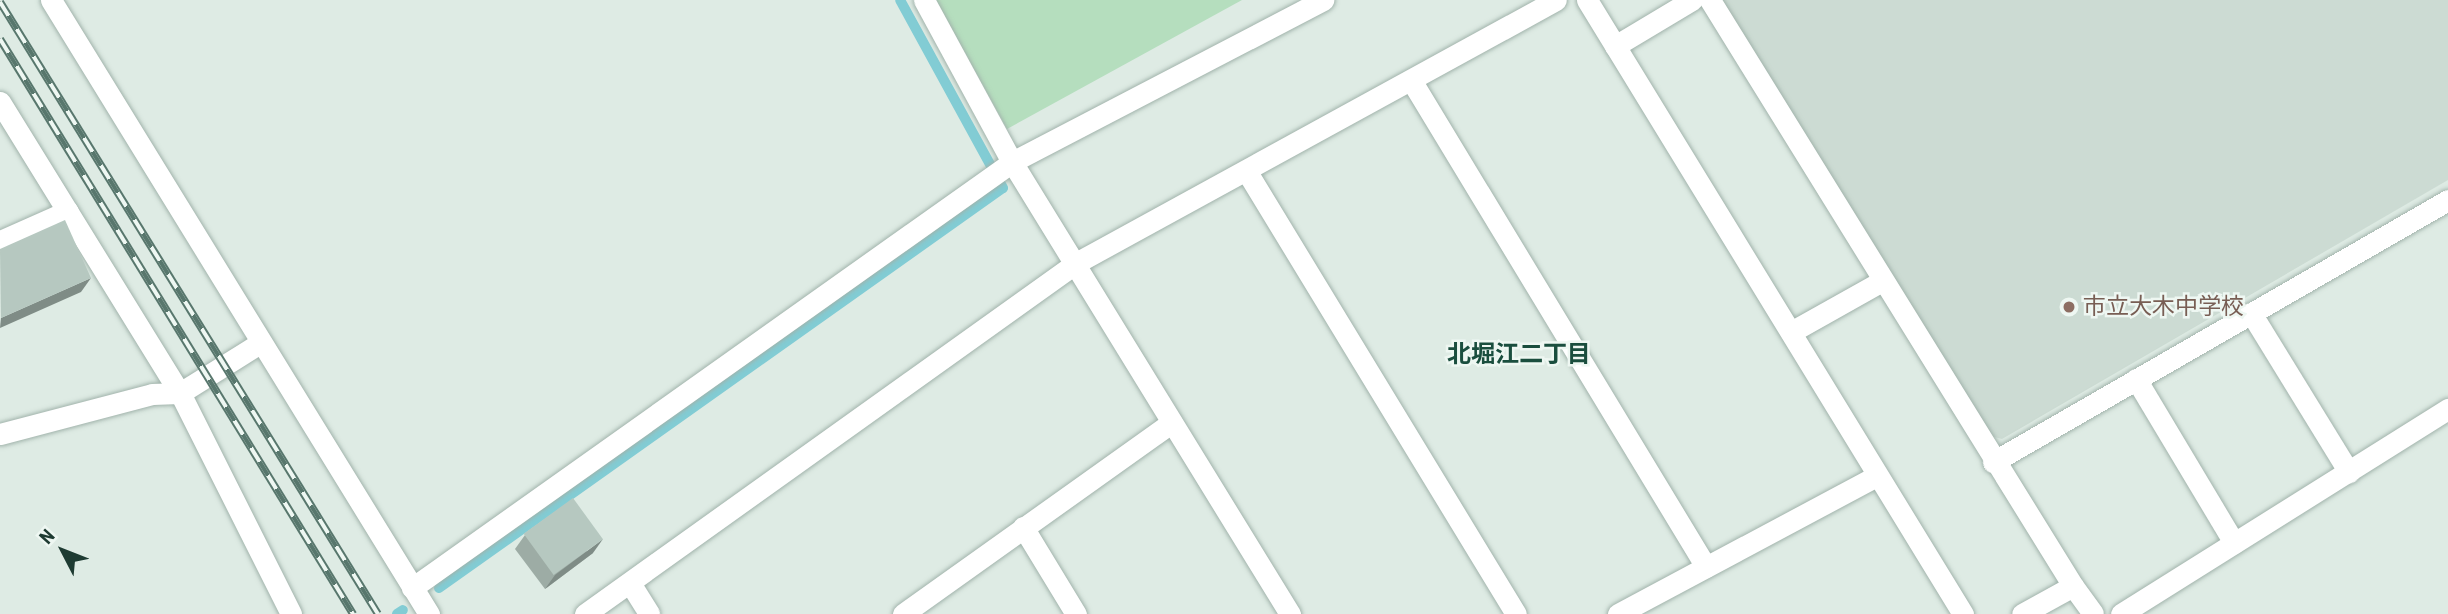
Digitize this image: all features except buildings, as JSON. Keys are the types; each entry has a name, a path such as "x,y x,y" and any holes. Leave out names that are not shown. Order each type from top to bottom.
{"street":[{"path":"51,0 429,614"},
{"path":"924,0 1001,171 1076,263 1290,614"},
{"path":"412,588 1001,171 1323,0"},
{"path":"585,614 1076,263 1247,172 1556,0"},
{"path":"1587,0 1876,476 1963,614"},
{"path":"1615,46 1692,0"},
{"path":"1710,0 1993,461 2093,614"},
{"path":"1410,80 1706,567"},
{"path":"0,103 180,393 291,614"},
{"path":"1247,172 1516,614"},
{"path":"1993,461 2448,200"},
{"path":"0,242 68,211"},
{"path":"1791,332 1882,281"},
{"path":"2251,313 2348,472"},
{"path":"0,433 152,394 180,393 260,343"},
{"path":"2136,379 2234,543"},
{"path":"2121,614 2448,409"},
{"path":"903,614 1172,422"},
{"path":"1618,614 1876,476"},
{"path":"1023,527 1076,614"},
{"path":"630,583 649,614"},
{"path":"2022,614 2073,586"}],"shaded area":[{"name":"市立大木中学校","path":"1722,0 2448,0 2448,180 2002,439 1987,435"}],"green space":[{"path":"936,0 1242,0 1007,129"}],"waterway":[{"path":"439,588 1003,188 900,0"},
{"path":"397,614 403,610"}],"railway":[{"path":"0,2 378,614"},
{"path":"0,39 353,614"}],"place":[{"name":"市立大木中学校","path":"2069,307"}],"district":[{"name":"北堀江二丁目","path":"1519,355"}]}
